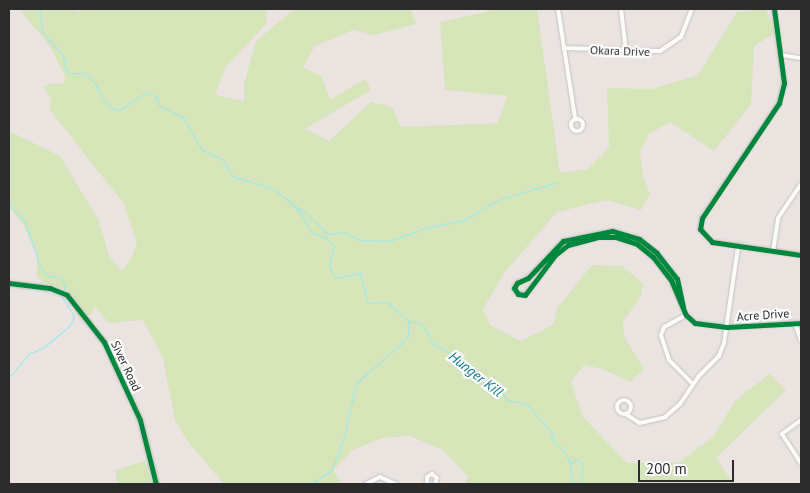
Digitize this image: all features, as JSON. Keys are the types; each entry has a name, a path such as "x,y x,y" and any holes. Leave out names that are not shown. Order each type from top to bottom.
{"street":[{"path":"558,9 576,117"},
{"path":"621,9 626,51"},
{"name":"Okara Drive","path":"564,48 655,52 670,48 681,37 692,9"},
{"path":"774,9 781,55 783,88 775,112 700,225 708,240 738,247 801,255"},
{"path":"781,55 801,58"},
{"path":"773,251 778,218 801,184"},
{"path":"587,237 568,245 553,258 526,293 518,294 515,284 528,278 563,241 587,237 610,236 632,239 651,247 679,283 683,308"},
{"path":"632,239 668,275 686,315 664,327 661,335 669,360 693,384"},
{"path":"627,415 630,403 622,400 618,410 640,423 665,417 680,404 693,384 721,353 727,327 738,247"},
{"path":"549,254 553,258"},
{"path":"668,275 672,272"},
{"name":"Siver Road","path":"9,283 50,288 67,296 104,342 140,420 156,484"},
{"name":"Acre Drive","path":"686,315 700,325 727,327 801,323"},
{"path":"795,323 801,340"},
{"path":"801,420 782,434 801,462"},
{"path":"427,484 427,477 432,474 437,478 435,484"},
{"path":"366,484 380,477 396,484"}],"green space":[{"path":"19,9 75,9 78,12 85,9 267,9 266,24 226,67 215,95 244,101 244,84 256,41 294,9 411,9 416,24 375,35 353,30 315,46 303,67 322,77 330,100 365,79 371,90 305,129 329,141 371,102 392,107 401,127 498,123 507,96 445,90 440,22 499,9 537,9 560,173 588,169 609,148 607,88 652,89 698,75 737,12 766,9 775,33 754,46 751,104 714,151 670,122 649,134 640,152 642,172 650,194 641,210 606,200 557,212 505,272 483,309 490,325 520,341 553,325 557,308 592,265 622,266 643,283 641,297 623,321 624,336 644,369 630,382 603,369 584,365 571,382 583,417 627,463 680,462 714,436 735,401 769,374 786,390 716,458 733,483 465,484 468,476 443,450 410,436 382,438 353,450 333,470 342,484 224,484 189,443 175,421 163,358 143,320 109,323 94,306 91,315 87,315 68,290 43,282 37,277 37,256 23,224 9,207 9,131 60,156 98,219 109,256 122,271 132,257 137,243 124,204 49,109 52,100 43,87 51,83 61,84 65,81 65,76 50,46"},
{"path":"145,461 152,484 118,484 115,470"}],"waterway":[{"name":"Hunger Kill","path":"40,9 42,32 63,55 65,69 70,73 85,73 95,83 102,99 112,108 120,110 144,93 156,96 159,106 183,117 202,150 223,160 232,176 274,189 295,206 312,233 325,237 334,245 329,265 336,278 360,273 368,303 387,302 409,321 422,324 433,344 459,358 483,383 501,391 507,400 527,404 554,436 551,438 565,452 570,464 577,459 581,463 583,470 580,484"},
{"path":"9,168 9,175"},
{"path":"295,206 305,212 328,234 343,232 360,240 390,241 426,228 464,220 500,199 559,182"},
{"path":"9,204 25,221 40,267 47,275 62,279 65,286 63,291"},
{"path":"9,377 30,353 43,348 70,325 74,316 60,294"},
{"path":"311,484 332,470 344,437 356,383 401,344 408,335 409,322"},
{"path":"570,464 573,484"}],"cycle path":[{"path":"774,9 784,83 779,103 702,218 700,229 712,242 801,255"},
{"path":"683,307 677,279 657,253 639,239 612,231 563,241 528,278 517,283 514,288 518,294 525,295 555,255 568,245 597,237 616,237 637,244 653,257 671,280 686,315 695,323 727,327 801,323"},
{"path":"9,283 50,288 67,295 104,342 140,420 156,484"}]}
